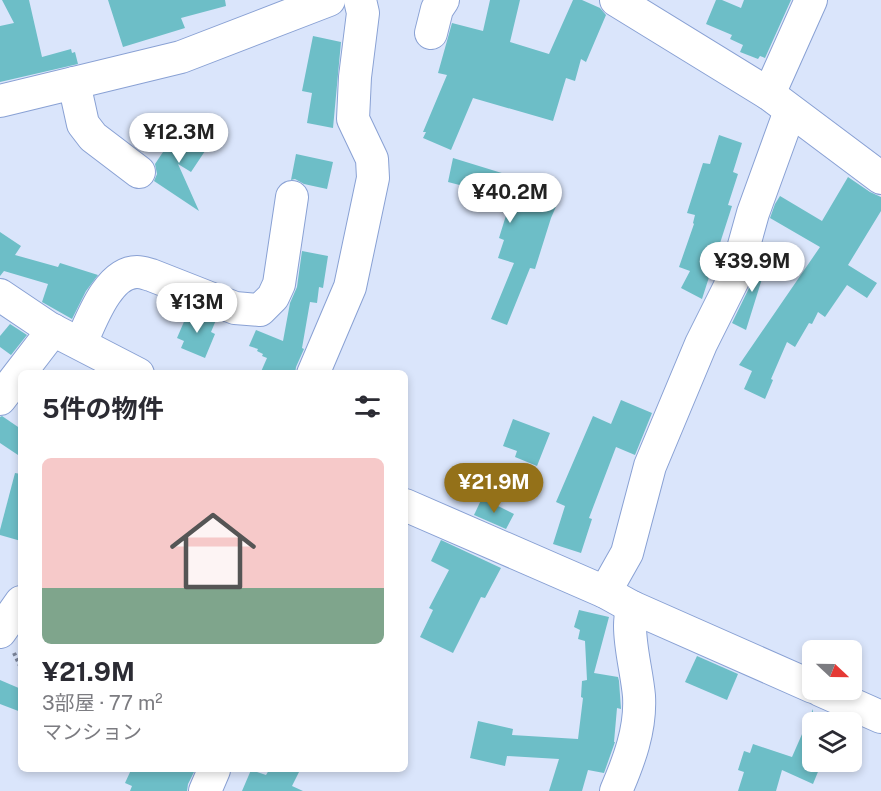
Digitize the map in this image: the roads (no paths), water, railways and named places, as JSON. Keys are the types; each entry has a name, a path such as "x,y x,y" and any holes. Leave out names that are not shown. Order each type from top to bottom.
{"street":[{"path":"0,101 181,57 329,0"},
{"path":"315,370 350,287 373,178 372,159 353,119 363,14 360,0"},
{"path":"431,33 437,9 443,0"},
{"path":"616,0 779,103 881,178"},
{"path":"616,791 635,741 639,698 630,626 619,599 627,553 650,466 701,344 736,274 779,103 811,0"},
{"path":"74,83 83,124 93,137 139,172"},
{"path":"31,370 99,303 113,283 128,273 138,272 235,308 260,310 273,297 279,284 292,197"},
{"path":"0,295 67,336 131,370"},
{"path":"0,399 18,382"},
{"path":"408,506 802,682"},
{"path":"843,700 881,717"},
{"path":"205,791 213,772"}]}
